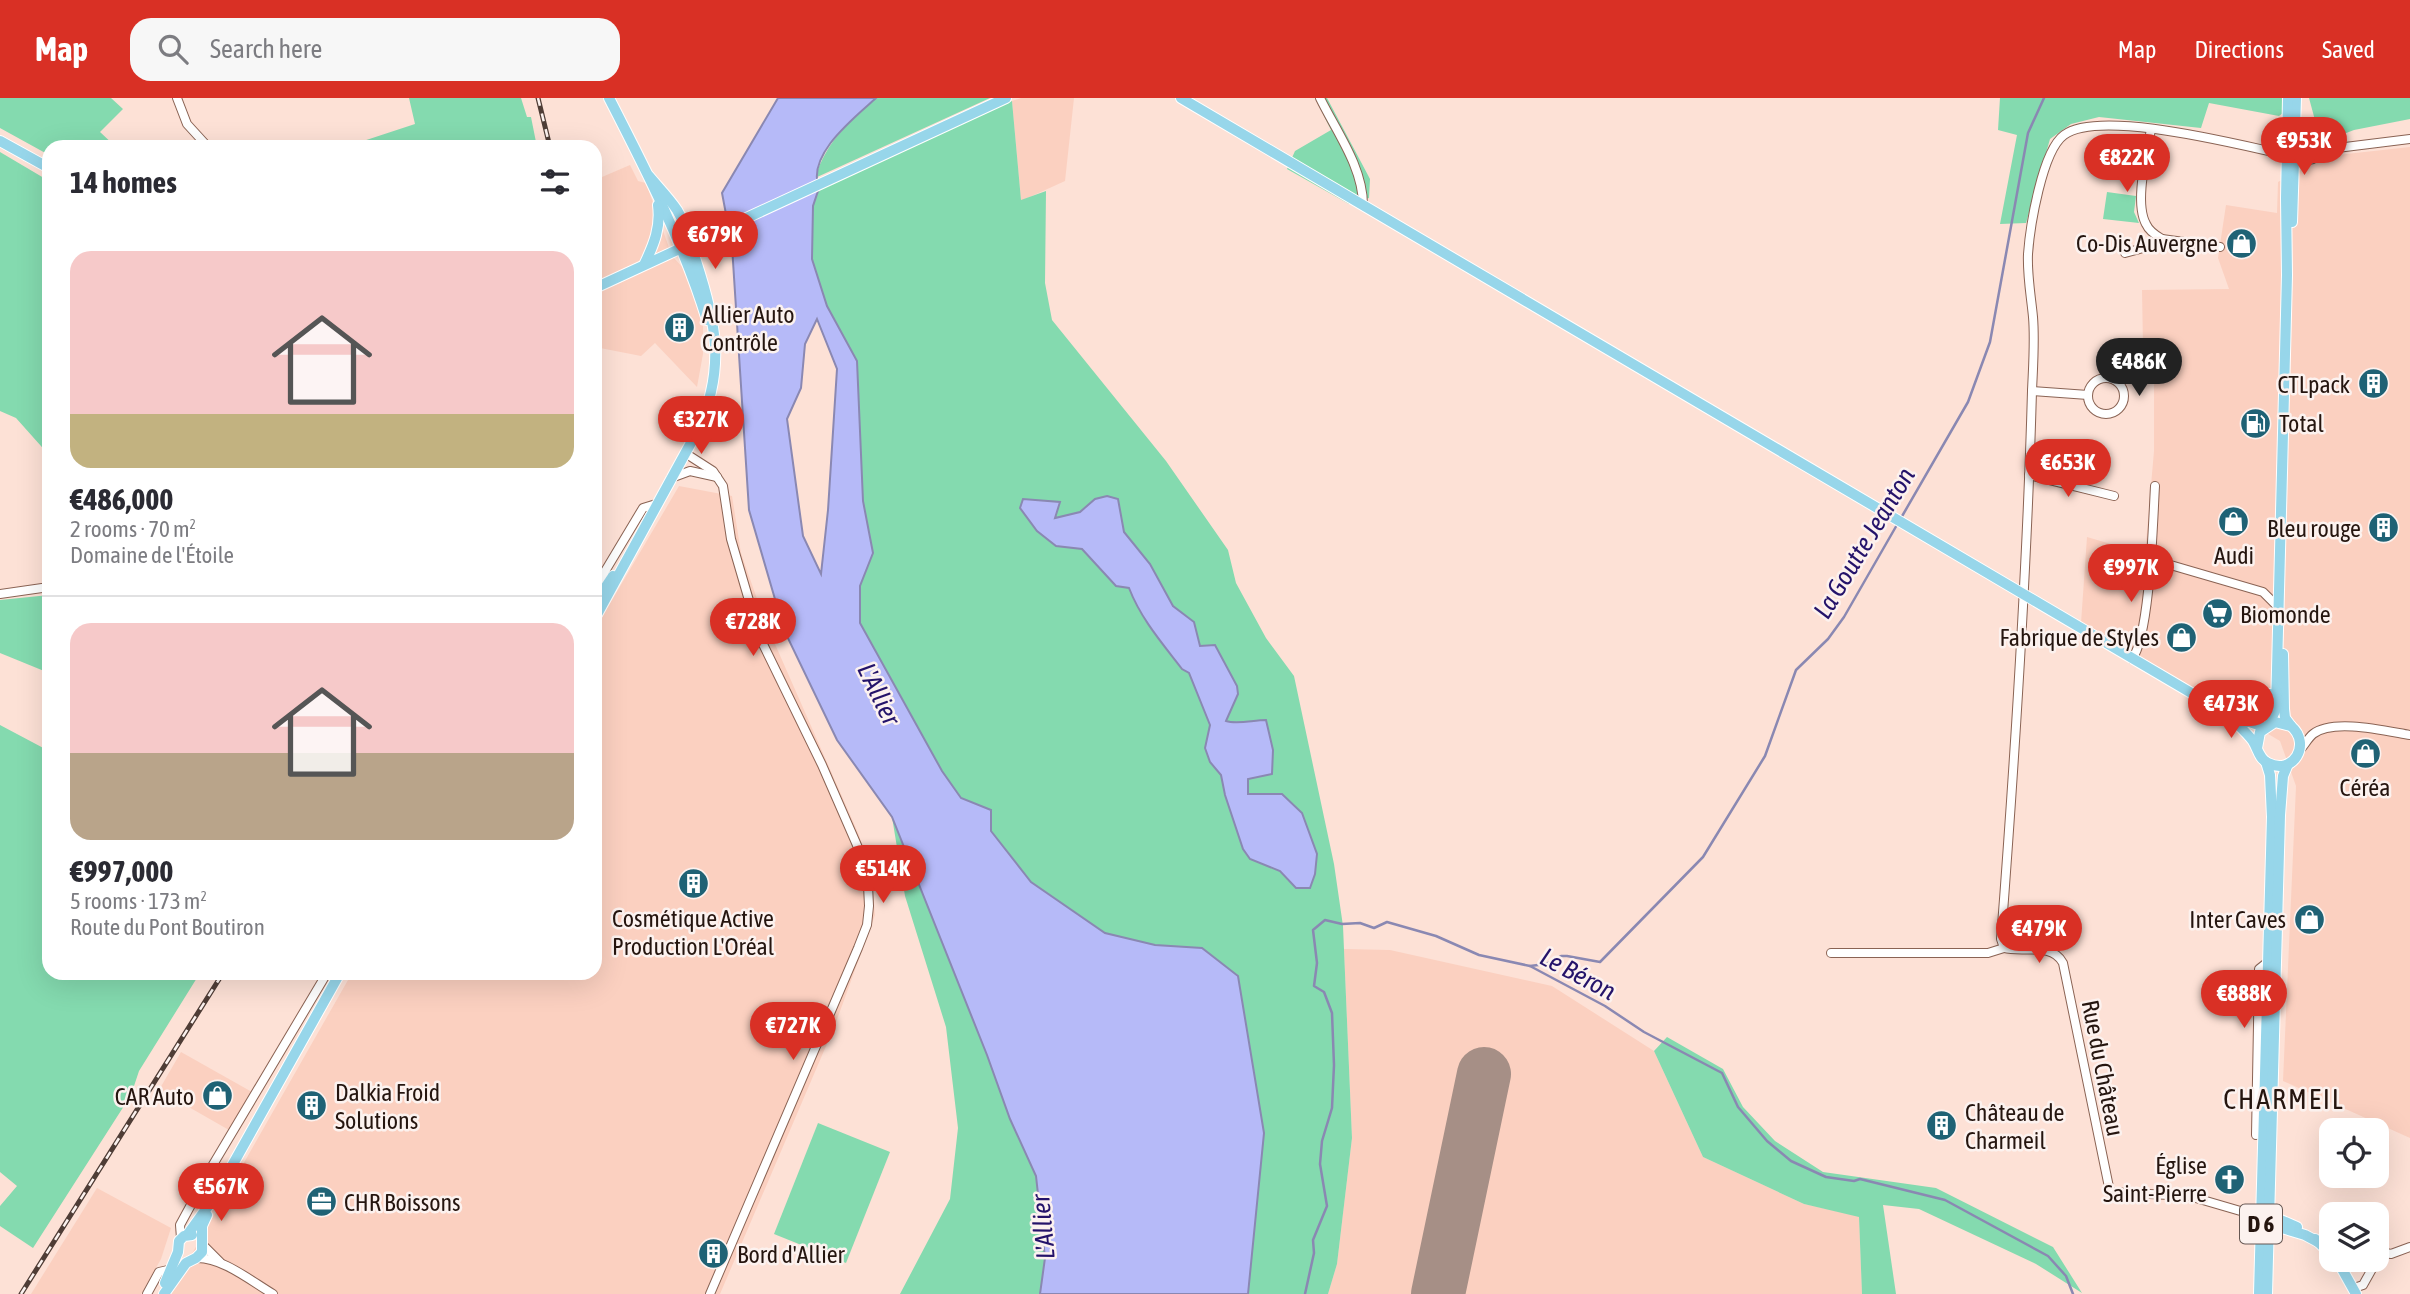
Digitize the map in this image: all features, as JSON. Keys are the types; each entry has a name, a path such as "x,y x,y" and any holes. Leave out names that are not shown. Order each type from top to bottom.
{"main road":[{"path":"609,98 681,247 704,308 715,347"},
{"path":"602,284 1006,98"},
{"path":"1181,98 2227,714 2247,722 2267,726 2280,722 2293,728"},
{"path":"2287,275 2295,163 2288,98"},
{"path":"2247,722 2263,715 2270,706 2277,625 2287,275 2287,155 2297,98"},
{"path":"0,141 42,164"},
{"path":"602,593 631,550 685,453 710,401 715,379 711,307 692,242 677,210 649,176"},
{"path":"645,263 659,226 657,194"},
{"path":"2227,714 2266,762 2277,766 2288,764 2300,751 2300,740 2286,718 2284,709 2281,535"},
{"path":"602,606 621,574 631,550"},
{"path":"2257,748 2258,737 2276,709 2277,625"},
{"name":"D 6","path":"2266,762 2270,775 2272,817 2272,962"},
{"name":"D 6","path":"2267,1289 2268,1236 2263,1154 2266,1039 2283,776 2288,764"},
{"path":"161,1294 186,1263 202,1252 202,1226 214,1198 337,980"},
{"name":"D 6","path":"2259,1294 2266,1218 2266,1039"},
{"path":"161,1294 178,1252 177,1245 214,1198"},
{"path":"2266,1218 2284,1229 2305,1235 2319,1243"},
{"path":"2266,1218 2306,1232 2319,1243"},
{"path":"2268,1236 2284,1229"},
{"path":"184,1236 195,1235 202,1243"},
{"path":"178,1252 184,1258 194,1259"},
{"path":"2344,1272 2355,1291"}],"street":[{"path":"177,98 187,124 202,140"},
{"path":"1321,98 1358,174 1363,190 1363,205"},
{"path":"1831,953 1987,953 2004,948 2001,939 2024,594 2032,391 2033,320 2028,284 2028,256 2032,221 2052,149 2066,134 2078,129 2108,126 2186,133 2287,155 2295,163 2313,159 2321,150 2410,139"},
{"path":"2151,129 2141,203 2144,222 2162,239 2220,247"},
{"path":"2291,134 2305,138 2321,150"},
{"path":"2125,253 2154,245 2162,239"},
{"path":"2109,378 2117,381 2125,394 2123,403 2116,411 2102,414 2094,410 2088,395 2093,383 2109,378"},
{"path":"2032,391 2088,395"},
{"path":"685,453 713,471 723,486 732,539 760,638 822,765 863,859 869,906 867,925 858,948 710,1294"},
{"path":"671,478 690,471 717,477"},
{"path":"2029,475 2113,496"},
{"path":"2132,659 2138,650 2144,619 2155,486"},
{"path":"602,576 643,508 656,504"},
{"path":"2150,559 2263,592 2278,607"},
{"path":"2263,592 2278,582"},
{"path":"0,594 42,588"},
{"path":"2300,751 2314,733 2328,727 2342,726 2410,735"},
{"path":"2293,728 2314,733"},
{"name":"Rue du Château","path":"2004,948 2014,951 2046,950 2060,957 2063,963 2110,1192 2189,1196 2266,1218"},
{"path":"2256,1135 2266,1039 2259,969 2272,962"},
{"path":"184,1236 180,1226 211,1168 323,980"},
{"path":"2266,1218 2264,1265 2267,1289"},
{"path":"202,1243 224,1266"},
{"path":"194,1259 208,1259 224,1266 273,1294"},
{"path":"147,1294 159,1272 172,1269"},
{"path":"2355,1291 2363,1285 2369,1272"}],"shaded area":[{"path":"1021,98 1074,98 1065,181 1021,201 1012,101"},
{"path":"2410,147 2410,1138 2389,1129 2389,1118 2365,1118 2283,1081 2296,786 2280,741 2081,623 2087,537 2145,554 2154,451 2154,348 2143,347 2142,290 2229,289 2218,258 2226,205 2277,213 2278,182 2328,156"},
{"path":"630,165 638,181 646,183 672,256 686,271 703,318 703,354 697,387 655,343 641,356 602,348 602,177"},
{"path":"679,486 732,496 741,553 764,619 859,835 871,877 875,915 835,1025 720,1294 169,1294 348,980 602,980 602,617"},
{"path":"1344,949 1390,950 1552,986 1654,1051 1703,1157 1804,1204 1859,1216 1862,1294 1328,1294 1337,1264 1352,1138"},
{"path":"181,1052 252,1092 229,1130 159,1090"},
{"path":"97,1188 171,1228 161,1259 141,1294 31,1294"}],"green space":[{"path":"0,98 111,98 123,109 100,132 109,140 42,140 42,151 0,128"},
{"path":"409,98 521,98 527,117 531,117 536,140 366,140 415,124"},
{"path":"876,98 990,98 815,178 832,143"},
{"path":"1315,98 1327,98 1370,179 1369,198 1349,204 1287,169 1295,151 1331,130"},
{"path":"2000,98 2302,98 2279,116 2209,103 2201,128 2099,117 2071,124 2050,139 2026,223 2000,224 2017,135 1998,130"},
{"path":"2309,98 2410,98 2410,119 2354,130 2328,140 2319,135"},
{"path":"1012,101 1021,200 1046,191 1045,283 1052,320 1166,461 1228,550 1236,583 1266,638 1294,676 1334,864 1343,926 1352,1138 1337,1264 1328,1294 1248,1294 1264,1133 1202,948 1155,945 1105,933 1031,882 991,831 990,810 961,798 942,771 860,623 859,586 873,553 863,501 857,361 827,306 812,259 813,206 819,188"},
{"path":"0,152 42,177 42,447 16,418 0,411"},
{"path":"2107,192 2136,196 2134,212 2139,223 2103,219"},
{"path":"42,596 42,670 0,653 0,600"},
{"path":"0,725 42,747 42,980 196,980 139,1071 131,1095 33,1248 0,1226 0,1206 17,1186 0,1172"},
{"path":"892,817 1010,1119 1036,1176 1045,1258 1040,1294 900,1294 950,1199 958,1128 946,1027 905,896"},
{"path":"1667,1037 1723,1069 1743,1107 1775,1141 1823,1172 1936,1188 2053,1247 2082,1293 2036,1264 1919,1209 1883,1205 1896,1294 1862,1294 1859,1217 1804,1204 1703,1157 1654,1051"},
{"path":"818,1123 890,1152 846,1263 774,1234"}],"water":[{"name":"L'Allier","path":"778,98 876,98 834,138 826,150 819,163 819,188 813,206 812,259 827,306 857,361 863,501 873,553 860,586 860,623 942,771 961,798 991,810 991,831 1031,882 1105,933 1155,945 1202,948 1238,976 1264,1133 1248,1294 1040,1294 1045,1258 1036,1176 1010,1119 892,817 837,740 784,630 749,510 732,246 722,193","holes":["817,319 837,369 828,510 821,574 803,536 787,419 801,388 805,344"]},
{"path":"1107,496 1118,499 1124,532 1150,564 1173,606 1194,622 1200,646 1215,645 1237,686 1238,694 1226,721 1266,720 1273,750 1272,774 1248,779 1248,794 1282,794 1302,813 1317,854 1310,888 1296,888 1280,871 1250,859 1243,849 1221,775 1210,762 1205,748 1210,725 1189,673 1182,669 1152,630 1129,588 1116,586 1082,549 1056,546 1037,531 1020,508 1023,499 1060,502 1055,518 1080,512 1095,499"}],"waterway":[{"name":"La Goutte Jeanton","path":"1901,518 1968,402 1990,342 2028,133 2044,98"},
{"name":"La Goutte Jeanton","path":"1530,966 1546,964 1561,956 1600,962 1703,857 1765,756 1796,670 1828,639 1844,617 1898,523"},
{"name":"Le Béron","path":"1305,1294 1314,1253 1313,1240 1327,1206 1320,1164 1322,1141 1332,1108 1332,1013 1324,992 1314,986 1317,963 1313,930 1325,920 1342,924 1360,923 1374,928 1387,922 1436,936 1479,955 1530,966 1605,1006 1644,1032 1722,1073 1738,1107 1767,1141 1791,1161 1826,1177 1854,1181 1860,1179 1945,1200 2048,1256 2066,1276 2073,1294"}],"runway":[{"path":"1438,1294 1484,1074"}],"railway":[{"path":"538,98 548,140"},
{"path":"21,1294 219,980"}],"place":[{"name":"Co-Dis Auvergne","path":"2241,243"},
{"name":"Allier Auto Contrôle","path":"679,328"},
{"name":"CTLpack","path":"2373,384"},
{"name":"Total","path":"2256,423"},
{"name":"Audi","path":"2234,521"},
{"name":"Bleu rouge","path":"2384,528"},
{"name":"Biomonde","path":"2217,614"},
{"name":"Fabrique de Styles","path":"2182,637"},
{"name":"Céréa","path":"2365,753"},
{"name":"Cosmétique Active Production L'Oréal","path":"693,884"},
{"name":"Inter Caves","path":"2309,919"},
{"name":"CAR Auto","path":"217,1096"},
{"name":"Dalkia Froid Solutions","path":"312,1106"},
{"name":"Château de Charmeil","path":"1942,1126"},
{"name":"Église Saint-Pierre","path":"2230,1179"},
{"name":"CHR Boissons","path":"321,1202"},
{"name":"Bord d'Allier","path":"714,1254"}],"district":[{"name":"CHARMEIL","path":"2284,1099"}]}
